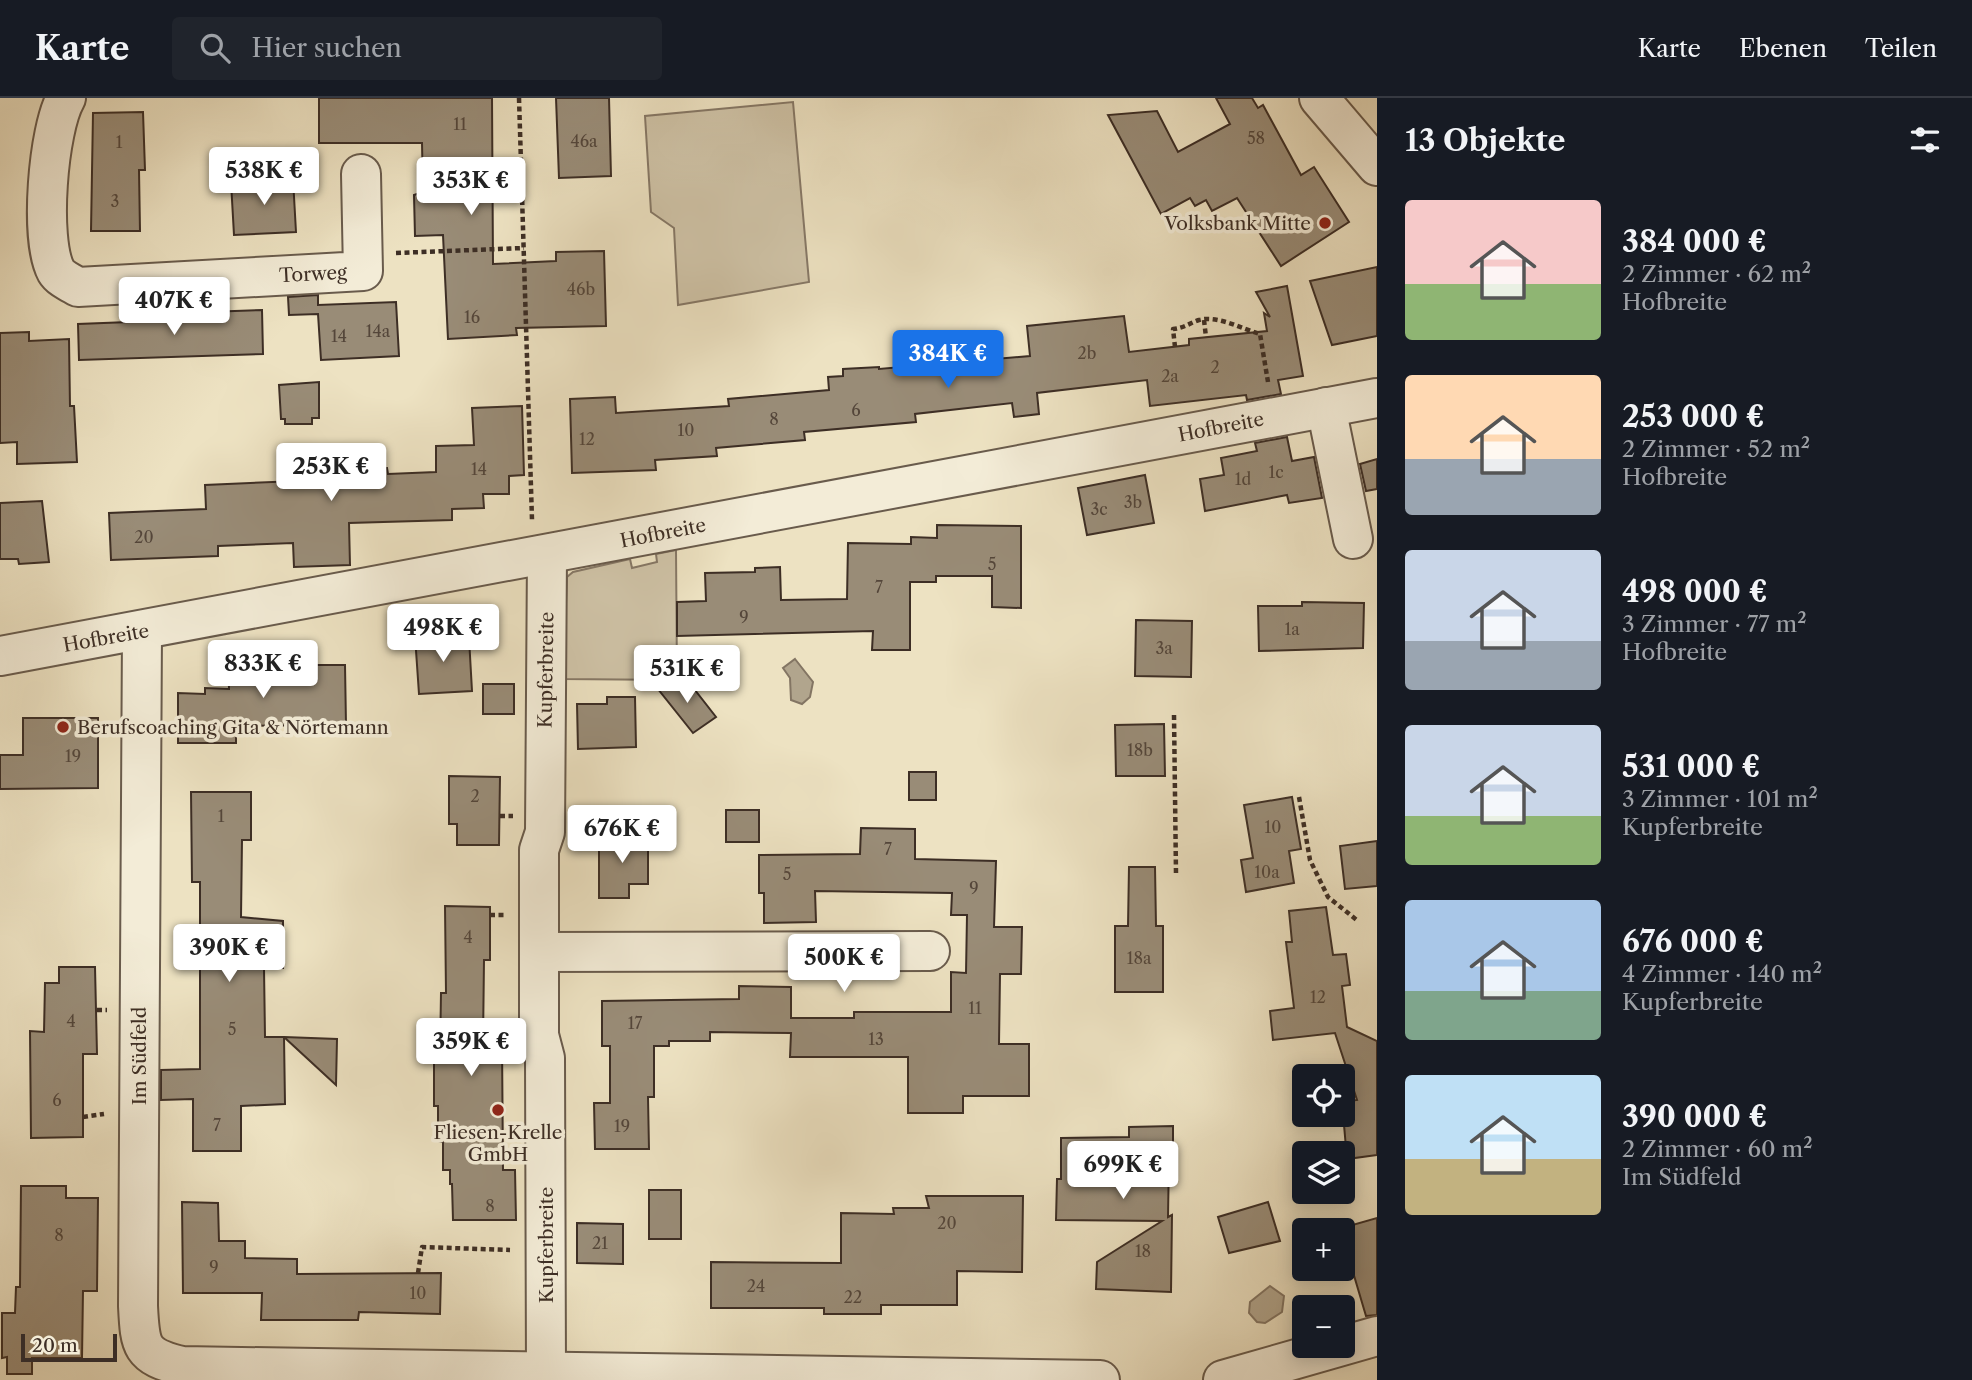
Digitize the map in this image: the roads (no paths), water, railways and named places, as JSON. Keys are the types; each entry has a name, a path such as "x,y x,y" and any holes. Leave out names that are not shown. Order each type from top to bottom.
{"street":[{"name":"Torweg","path":"66,98 51,135 49,252 57,274 78,287 363,271 361,174"},
{"path":"1319,98 1377,166"},
{"name":"Hofbreite","path":"0,656 142,632 1377,398"},
{"path":"1326,407 1353,539"},
{"name":"Kupferbreite","path":"540,556 545,832 539,850 539,1035 545,1058 546,1371"},
{"name":"Im Südfeld","path":"142,632 139,1338 147,1352 156,1360 182,1366 546,1371"},
{"path":"540,952 930,951"},
{"path":"1223,1380 1377,1336"},
{"path":"546,1371 1100,1380"}],"place":[{"name":"Volksbank Mitte","path":"1325,223"},
{"name":"Berufscoaching Gita & Nörtemann","path":"63,727"},
{"name":"Fliesen-Krelle GmbH","path":"498,1110"}]}
